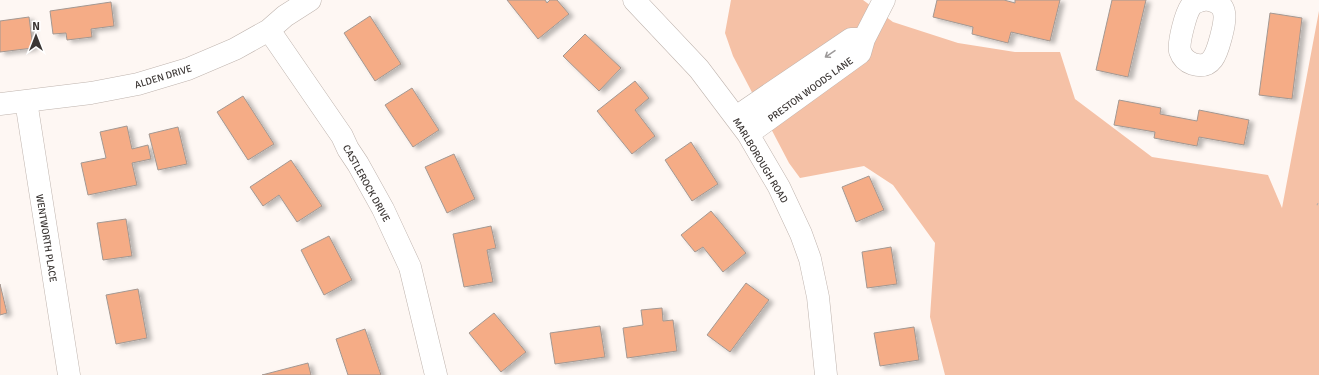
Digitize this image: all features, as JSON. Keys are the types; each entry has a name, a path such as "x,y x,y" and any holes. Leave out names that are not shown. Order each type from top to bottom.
{"street":[{"name":"ALDEN DRIVE","path":"0,104 91,93 138,84 188,69 235,49 269,30 285,16 310,0"},
{"name":"MARLBOROUGH ROAD","path":"634,0 699,69 742,126 779,187 801,234 810,259 818,297 826,375"},
{"name":"PRESTON WOODS LANE","path":"742,126 860,53 864,40 884,0"},
{"path":"1203,0 1192,4 1188,11 1179,45 1184,59 1198,65 1206,64 1217,54 1225,20 1224,12 1220,6 1214,1 1209,0"},
{"name":"CASTLEROCK DRIVE","path":"269,30 342,136 383,209 410,267 436,375"},
{"name":"WENTWORTH PLACE","path":"26,101 69,375"}],"shaded area":[{"path":"731,0 863,0 893,22 958,43 1015,52 1060,52 1075,99 1152,157 1268,175 1282,208 1319,11 1319,375 945,375 930,317 935,243 893,185 864,166 800,178 789,163 733,56 725,33"}],"building":[{"path":"507,0 545,0 547,3 550,0 557,0 569,14 538,39"},
{"path":"937,0 1004,0 1015,3 1015,0 1060,0 1050,41 1011,32 1008,43 972,34 973,27 933,17"},
{"path":"1112,0 1146,0 1128,77 1096,70"},
{"path":"111,2 114,26 91,29 92,37 67,40 66,33 53,34 50,11"},
{"path":"1270,13 1302,18 1292,99 1259,95"},
{"path":"370,16 401,64 375,81 344,33"},
{"path":"29,17 33,48 0,52 0,21"},
{"path":"585,34 621,68 599,91 563,56"},
{"path":"635,81 649,98 635,110 655,136 632,154 597,111"},
{"path":"412,88 439,130 413,147 385,105"},
{"path":"243,96 274,144 248,160 217,112"},
{"path":"1119,100 1161,108 1160,114 1197,121 1199,110 1249,120 1244,145 1199,137 1197,146 1154,138 1155,132 1114,125"},
{"path":"127,126 132,149 148,145 151,159 132,163 137,185 88,195 81,163 106,158 100,132"},
{"path":"178,127 187,164 158,170 149,134"},
{"path":"691,142 718,184 692,201 665,160"},
{"path":"454,154 475,199 447,213 425,167"},
{"path":"291,160 322,206 297,222 279,195 263,206 250,187"},
{"path":"869,176 884,210 856,222 842,187"},
{"path":"711,211 746,253 723,272 703,247 695,252 681,235"},
{"path":"126,219 132,256 103,260 97,223"},
{"path":"491,226 496,248 487,250 493,282 464,287 453,234"},
{"path":"329,236 352,280 324,295 301,250"},
{"path":"891,247 897,284 867,288 862,252"},
{"path":"746,283 769,300 730,352 707,335"},
{"path":"0,284 7,313 0,315"},
{"path":"138,289 147,338 116,344 106,295"},
{"path":"662,308 663,321 673,320 677,351 627,358 623,328 643,325 641,310"},
{"path":"494,313 526,352 501,372 469,333"},
{"path":"600,326 605,357 555,364 550,333"},
{"path":"914,327 919,360 880,366 874,333"},
{"path":"365,329 381,375 348,375 336,339"},
{"path":"308,363 311,375 262,375"}]}
